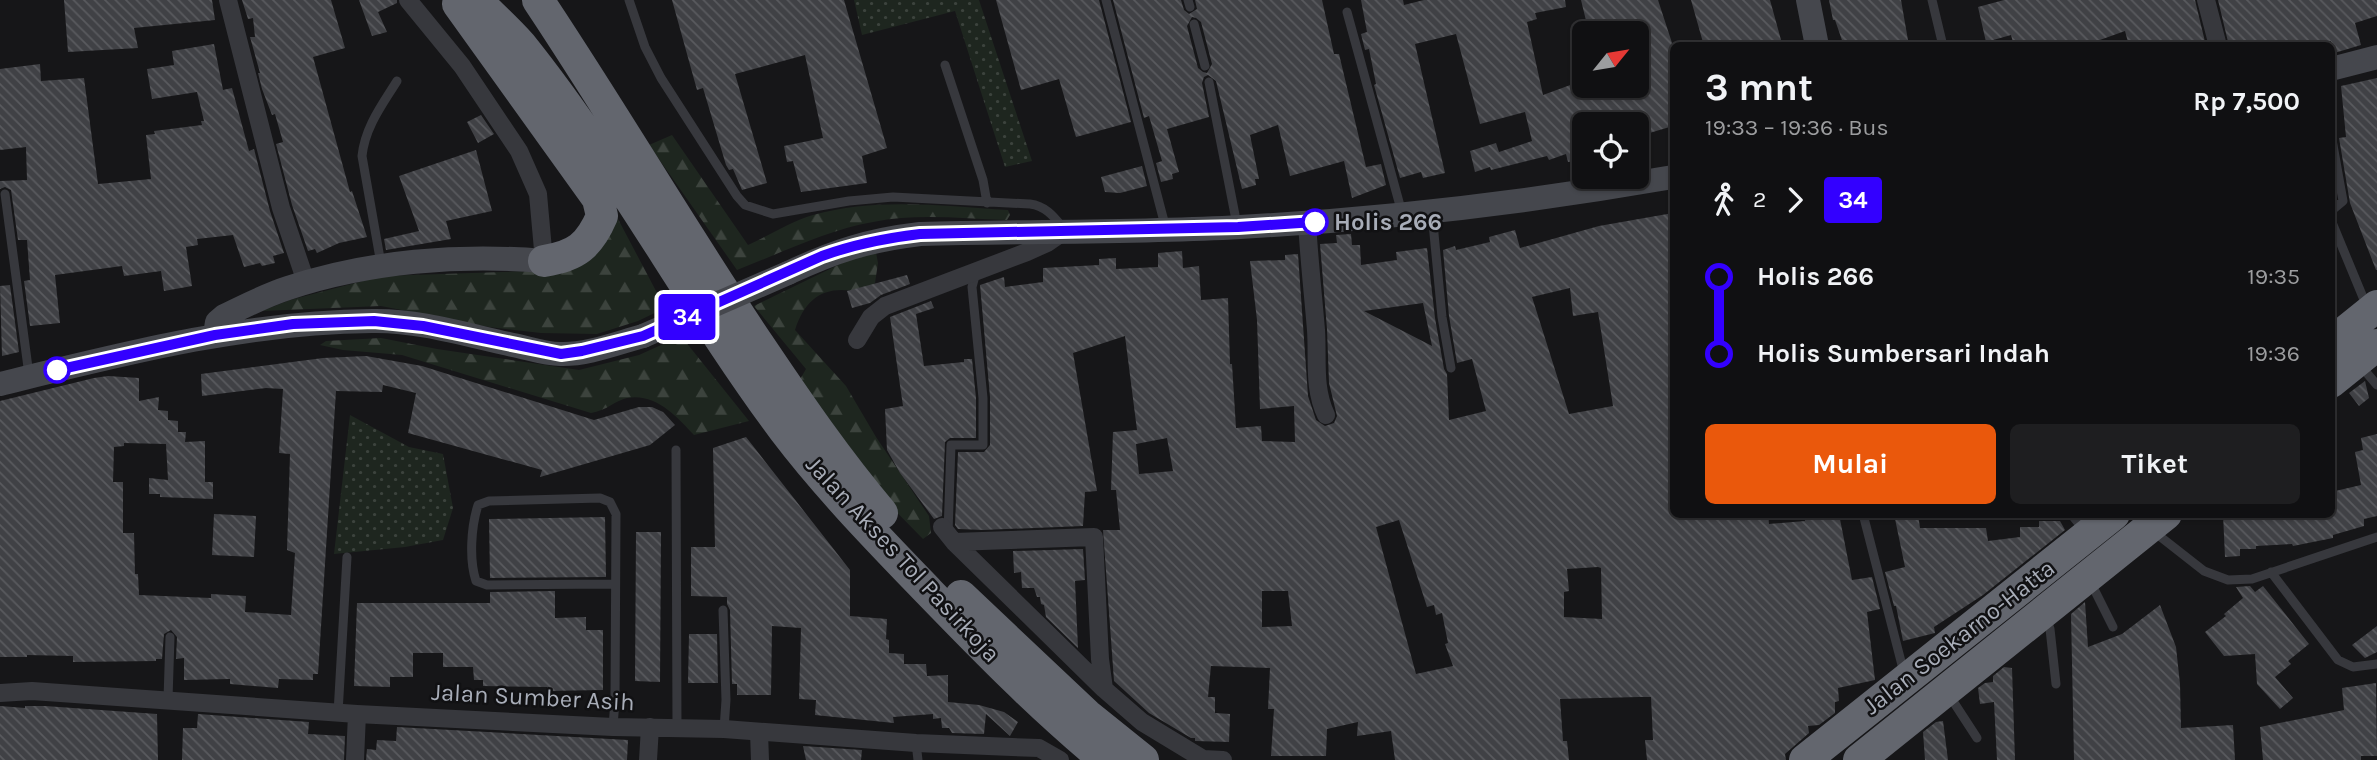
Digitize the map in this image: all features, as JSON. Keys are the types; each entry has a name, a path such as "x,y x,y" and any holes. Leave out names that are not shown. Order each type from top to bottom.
{"highway":[{"path":"455,0 597,199 601,216 588,241 563,258 544,261"},
{"name":"Jalan Akses Tol Pasirkoja","path":"476,0 519,43 586,133 669,262 785,430 860,521 1055,719 1105,760"},
{"name":"Jalan Akses Tol Pasirkoja","path":"538,0 589,76 699,255 794,397 861,488 923,560 1087,715 1143,760"},
{"path":"2335,340 2373,309"},
{"path":"2335,380 2370,364"},
{"name":"Jalan Soekarno-Hatta","path":"1805,760 1905,678 2080,525 2102,518"},
{"name":"Jalan Soekarno-Hatta","path":"1859,760 2157,521"}],"street":[{"path":"228,0 281,208 306,282"},
{"path":"215,335 217,322 224,316 306,282 415,261 544,261 538,194 519,151 463,66 408,0"},
{"path":"1808,0 1816,42"},
{"path":"2206,0 2216,42"},
{"path":"2335,68 2377,57"},
{"path":"0,384 215,335 293,324 374,321 423,326 561,354 643,336 851,246 886,238 920,234 1238,227 1307,222 1431,211 1670,177"},
{"path":"1307,222 1317,347 1317,385 1319,399 1326,415"},
{"path":"857,340 871,317 885,306 1037,248 1065,230"},
{"path":"948,534 1094,537 1104,689"},
{"path":"948,534 1122,707 1204,759 1223,760"},
{"name":"Jalan Sumber Asih","path":"0,693 32,691 357,714 613,727 724,729 917,751 1039,748 1060,760"},
{"path":"355,760 357,714"},
{"path":"648,760 650,727"},
{"path":"759,732 760,760"}],"lane":[{"path":"629,0 645,47 661,78 745,205 774,214 849,201 893,197 1038,205 1053,216 1065,230"},
{"path":"1106,0 1166,229"},
{"path":"1933,0 1942,42"},
{"path":"1347,12 1402,214"},
{"path":"1194,24 1205,66"},
{"path":"945,65 983,180 987,203"},
{"path":"382,267 362,156 364,140 375,115 397,81"},
{"path":"1209,82 1238,227"},
{"path":"2335,156 2343,201 2335,208"},
{"path":"5,194 29,377"},
{"path":"1431,211 1442,317 1451,368"},
{"path":"2335,228 2373,309"},
{"path":"948,534 951,445 983,444 983,398 972,287 976,270"},
{"path":"676,450 677,727"},
{"path":"613,727 616,514 610,502 600,498 503,500 478,505 472,570 476,581 487,585 615,584"},
{"path":"1864,518 1905,678"},
{"path":"2157,521 2204,571 2228,580 2252,579 2377,537"},
{"path":"338,712 347,557"},
{"path":"2271,572 2338,660 2353,667 2377,664"},
{"path":"2088,576 2113,627"},
{"path":"723,610 726,700 724,729"},
{"path":"2044,612 2050,629 2056,684"},
{"path":"169,699 170,637"},
{"path":"1946,690 1977,738"}],"green space":[{"path":"854,0 979,0 1032,161 1005,167 955,11 862,35"},
{"path":"672,135 748,245 805,218 861,206 934,205 1008,210 1010,215 1007,220 923,217 873,222 821,236 737,270 649,145"},
{"path":"618,219 665,308 638,321 597,334 541,333 489,327 381,306 262,311 290,300 382,276 558,270 596,251"},
{"path":"875,247 878,263 875,283 862,293 838,290 820,295 805,309 795,330 846,386 876,437 929,516 931,533 923,539 874,489 799,381 806,369 754,306"},
{"path":"681,336 749,421 694,435 665,408 647,399 627,398 591,413 402,355 343,350 320,345 326,341 381,338 579,370 639,355"},
{"path":"350,415 409,447 443,454 453,508 443,540 405,547 334,554"}],"building":[{"path":"64,0 212,0 215,20 134,28 138,48 68,52"},
{"path":"242,0 331,0 345,48 313,57 350,192 352,191 367,237 339,243 317,253 315,249 308,251 292,205 276,144 283,142 258,73 250,37 255,37 253,18 248,19"},
{"path":"359,0 397,0 397,3 378,12 387,32 372,36"},
{"path":"672,0 844,0 887,148 862,156 867,183 801,192 793,161 787,162 784,146 823,138 805,55 735,74 767,183 742,190 733,169 729,170 726,165 703,88 697,90"},
{"path":"996,0 1099,0 1131,122 1076,137 1059,79 1021,90"},
{"path":"1113,0 1181,0 1184,10 1189,14 1197,9 1195,0 1322,0 1334,54 1339,54 1366,167 1381,164 1386,185 1352,198 1344,161 1290,176 1278,125 1250,135 1259,179 1255,179 1256,185 1242,189 1216,81 1208,75 1202,83 1209,117 1167,129 1179,172 1172,174 1173,179 1161,182 1156,163 1162,161 1149,116 1144,118","holes":["1192,17 1201,22 1212,64 1207,73 1198,68 1187,26"]},
{"path":"1361,0 1403,0 1404,5 1424,0 1565,0 1566,7 1535,13 1537,19 1527,22 1543,95 1572,84 1572,98 1649,98 1649,21 1586,21 1581,0 1658,0 1672,42 1670,127 1649,133 1649,112 1572,112 1572,161 1568,162 1566,154 1549,160 1547,156 1475,172 1470,151 1496,143 1499,152 1532,141 1525,112 1480,124 1456,34 1415,44 1445,173 1423,178 1421,172 1400,178 1374,85 1376,84 1369,49 1365,50 1361,34 1367,32"},
{"path":"1691,0 1770,0 1781,40 1703,42"},
{"path":"1829,0 1901,0 1908,42 1843,42 1833,20"},
{"path":"2004,0 2195,0 2205,42 2128,42 2125,31 2094,42 2013,42 2011,35 1986,42 1978,7"},
{"path":"2218,0 2377,0 2377,16 2355,23 2361,45 2335,53 2335,42 2331,41 2228,42"},
{"path":"214,44 223,90 232,88 249,151 254,149 284,253 273,256 275,263 244,267 233,235 197,239 198,245 186,247 192,286 164,291 161,271 124,276 122,266 55,275 60,323 30,326 24,281 30,280 27,240 18,240 11,190 5,187 0,189 0,181 27,180 26,147 0,150 0,69 40,64 41,81 84,78 98,184 151,179 146,135 155,134 154,131 202,125 201,121 204,121 197,92 152,99 147,69 174,65 172,51"},
{"path":"2377,78 2376,270 2350,203 2339,138 2346,137 2341,86"},
{"path":"481,115 494,134 478,143 467,122"},
{"path":"476,150 492,211 446,221 451,239 386,250 384,239 419,231 399,176"},
{"path":"1142,166 1147,186 1120,193 1105,192 1101,177"},
{"path":"1670,214 1670,518 1768,518 1769,524 1805,521 1805,518 1840,518 1852,580 1872,577 1880,609 1867,612 1875,680 1838,688 1839,701 1835,702 1835,713 1819,725 1808,726 1809,733 1785,754 1786,760 1647,760 1645,740 1653,740 1651,697 1560,699 1563,741 1567,741 1569,760 1395,760 1391,731 1357,736 1358,722 1327,729 1326,756 1271,756 1274,709 1268,709 1270,668 1211,666 1208,697 1215,697 1215,713 1230,714 1229,742 1195,741 1195,738 1149,713 1114,681 1103,530 1120,530 1116,490 1111,490 1113,432 1137,430 1125,336 1073,353 1097,491 1085,492 1083,526 983,530 958,529 955,525 958,452 984,452 990,445 990,397 980,285 1004,277 1005,287 1043,282 1043,268 1099,265 1099,259 1116,258 1116,269 1158,267 1158,253 1182,251 1183,268 1199,266 1201,300 1228,298 1236,428 1261,426 1262,441 1295,442 1294,406 1260,409 1257,320 1250,261 1285,260 1285,255 1298,254 1308,396 1316,420 1325,426 1334,423 1337,416 1329,383 1320,244 1337,243 1336,235 1351,234 1352,245 1360,245 1361,265 1397,260 1396,252 1427,248 1435,318 1447,374 1449,420 1486,411 1472,359 1457,363 1449,316 1443,250 1455,246 1456,250 1490,242 1489,237 1515,230 1520,248 1599,226","holes":["1570,288 1573,316 1598,312 1613,406 1569,414 1532,297","1423,303 1432,346 1364,311","1167,438 1173,471 1139,474 1136,444","1399,520 1427,607 1434,605 1436,615 1442,613 1448,643 1445,644 1453,666 1416,674 1376,527","1601,568 1602,619 1564,617 1564,592 1569,591 1567,569","1262,591 1288,591 1292,626 1262,627"]},
{"path":"907,275 910,284 881,295 870,303 852,308 847,291"},
{"path":"10,285 19,352 2,356 0,286"},
{"path":"931,301 934,308 916,314 924,366 972,359 976,398 976,438 950,438 945,442 942,516 934,519 900,473 887,450 885,409 903,406 890,317"},
{"path":"366,356 422,366 594,420 639,407 652,407 663,412 675,425 650,445 540,477 542,470 408,433 416,393 383,385 382,392 336,391 318,674 313,674 313,680 279,679 278,688 230,684 230,679 184,680 184,658 176,659 177,637 171,630 164,634 162,659 156,661 73,662 73,656 0,657 0,401 94,378 139,378 139,401 159,397 158,410 168,411 168,420 178,421 178,432 186,432 185,442 205,441 205,482 213,482 213,499 160,497 160,494 149,494 149,478 168,480 166,444 124,443 124,446 114,447 113,482 123,482 123,533 134,533 135,574 138,574 139,595 211,598 211,594 246,596 245,612 291,615 295,553 287,550 290,454 279,453 283,389 266,388 202,396 201,374 323,358"},
{"path":"2365,381 2369,398 2359,406 2349,393"},
{"path":"2377,434 2377,516 2364,519 2364,526 2333,535 2333,538 2293,546 2256,546 2256,549 2240,549 2240,556 2225,557 2223,518 2335,518 2335,491 2361,485 2355,452 2363,450 2361,438"},
{"path":"746,437 850,570 850,616 887,619 886,639 889,640 889,653 904,654 904,664 926,664 927,676 948,675 948,702 979,705 1004,712 1018,722 1010,736 986,714 984,734 952,733 949,728 942,728 941,718 933,719 933,714 893,717 894,723 815,715 816,700 799,699 801,628 772,626 771,695 737,695 737,684 732,684 730,610 727,597 691,596 691,547 715,547 713,448"},
{"path":"214,514 256,516 254,557 212,555"},
{"path":"605,517 606,577 490,578 489,519"},
{"path":"1895,518 1919,518 1920,528 1986,528 1988,541 2020,537 2020,527 2039,527 2039,521 2060,521 2065,530 1983,595 1934,627 1935,633 1903,641 1885,572 1905,567"},
{"path":"636,532 661,532 660,682 635,681"},
{"path":"1083,549 1085,580 1075,581 1078,648 1046,617 1044,605 1034,588 1022,588 1021,572 1014,573 1013,551"},
{"path":"2250,586 2255,592 2263,586 2309,644 2288,661 2291,664 2275,677 2293,698 2280,709 2257,684 2255,654 2224,656 2205,632 2243,598 2236,587"},
{"path":"555,591 555,618 586,617 586,630 603,630 603,690 547,691 547,687 483,686 483,680 474,680 473,667 443,667 443,653 413,653 413,677 390,677 390,687 354,686 357,603 490,603 490,592"},
{"path":"2085,602 2088,647 2122,634 2160,605 2176,647 2181,728 2233,725 2235,760 2074,760 2071,614"},
{"path":"2377,626 2377,652 2365,658 2352,645"},
{"path":"689,634 717,634 718,683 688,683"},
{"path":"2004,667 2012,668 2015,760 1997,760 1994,702 1980,704 1978,688 1993,682 1993,676"},
{"path":"2376,683 2377,756 2361,756 2361,760 2263,760 2260,727 2344,710 2342,688"},
{"path":"0,706 45,706 157,714 158,760 0,760"},
{"path":"198,714 309,722 308,734 345,736 344,760 182,760 183,728 197,728"},
{"path":"1943,721 1948,760 1925,760 1923,732 1936,722"},
{"path":"397,727 628,740 627,760 366,760 367,749 376,750 377,740 396,741"},
{"path":"803,746 862,750 861,760 806,760"}],"bus line":[{"name":"34","path":"57,370 215,335 293,324 374,321 423,326 561,354 643,336 822,256 886,238 920,234 1238,227 1315,222"}],"place":[{"name":"Holis 266","path":"1315,222"}]}
